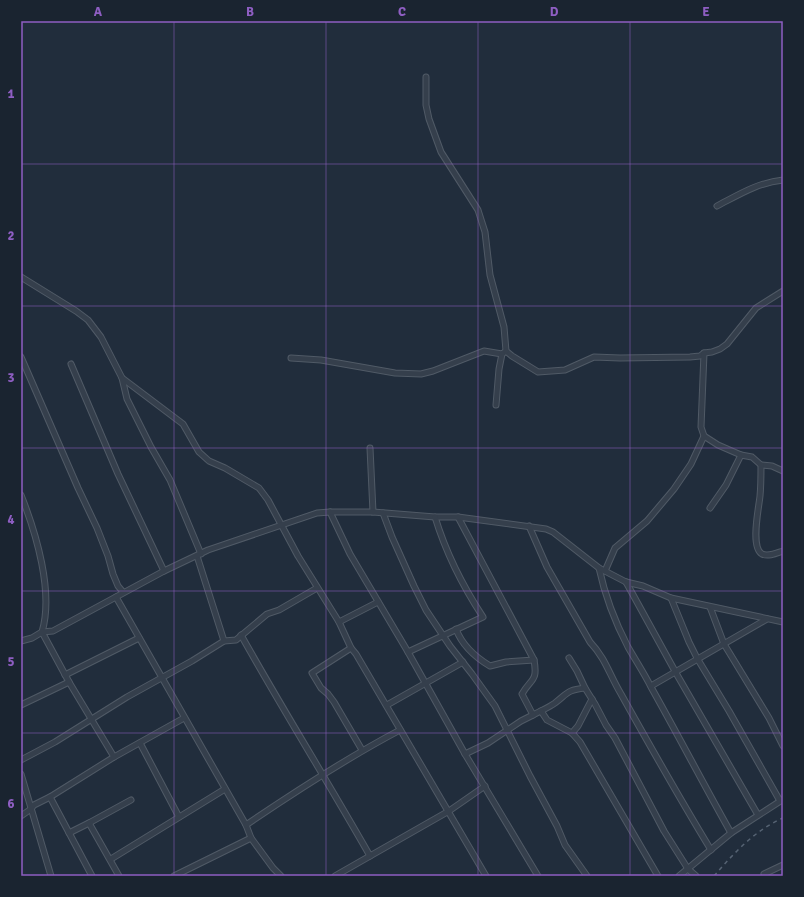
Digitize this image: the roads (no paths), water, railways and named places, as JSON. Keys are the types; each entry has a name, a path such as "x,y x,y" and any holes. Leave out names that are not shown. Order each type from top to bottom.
{"street":[{"path":"426,77 426,105 429,119 441,152 478,210 485,232 490,275 504,327 504,352 499,369 496,405"},
{"path":"717,206 751,188 767,182 783,180"},
{"path":"21,276 88,320 101,337 122,378 127,400 170,480 199,555 224,641"},
{"path":"291,358 321,360 395,373 421,374 433,371 484,351 504,352 538,372 564,370 594,357 620,358 700,356 704,353 712,352 727,344 756,308 783,291"},
{"path":"704,353 701,427 704,436 718,445 752,457 761,465 772,466 783,470"},
{"path":"21,357 97,528 116,580 123,592"},
{"path":"71,364 118,474 164,571"},
{"path":"122,378 183,424 199,452 209,461 225,468 259,488 268,500 317,588 339,622 351,648 387,706 486,876"},
{"path":"605,571 615,548 647,521 674,489 691,464 704,436"},
{"path":"370,448 373,512"},
{"path":"710,508 726,486 741,454"},
{"path":"761,465 760,495 756,518 757,545 759,552 767,556 783,551"},
{"path":"21,495 30,517 42,562 46,606 45,625 42,632"},
{"path":"330,512 350,554 408,652 465,754 538,876"},
{"path":"21,641 32,638 42,632 53,631 123,592 199,555 247,536 282,526 317,513 330,512 373,512 435,517 458,517 546,529 553,532 599,568 626,582 643,586 671,598 783,622"},
{"path":"383,513 392,537 426,610 443,636 495,706 527,771 558,826 565,845 587,876"},
{"path":"408,652 483,617 451,561 435,517"},
{"path":"458,517 534,660 536,675 522,694 533,715"},
{"path":"529,526 547,567 590,642 598,650 608,666 620,693 692,820 712,850"},
{"path":"599,568 604,590 612,612 628,647 651,686 731,833"},
{"path":"626,582 758,816"},
{"path":"21,760 55,742 224,641 236,640 267,614 279,610 317,588"},
{"path":"116,597 246,825 251,838 273,868 281,876"},
{"path":"671,598 689,642 782,800 731,833 679,876"},
{"path":"339,622 378,602"},
{"path":"710,607 724,644 769,718 783,746"},
{"path":"651,686 768,619"},
{"path":"456,629 459,638 468,649 490,666 506,662 534,660"},
{"path":"42,632 69,682 114,757"},
{"path":"241,636 276,698 324,775 370,856"},
{"path":"65,675 139,638"},
{"path":"351,648 312,673 321,688 334,702 362,750"},
{"path":"569,658 578,671 585,688 615,738 654,814 688,869 696,876"},
{"path":"387,706 462,662"},
{"path":"21,705 69,682"},
{"path":"465,754 488,743 521,721 555,703 564,694 572,690 585,688"},
{"path":"572,733 578,726 592,699"},
{"path":"541,711 550,722 572,733 588,753 658,876"},
{"path":"21,816 31,810 34,805 50,797 114,757 184,718"},
{"path":"246,825 362,750 400,730"},
{"path":"140,743 180,816"},
{"path":"21,774 51,876"},
{"path":"335,876 449,811 485,786"},
{"path":"111,860 225,789"},
{"path":"50,797 92,876"},
{"path":"69,833 131,800"},
{"path":"89,823 119,876"},
{"path":"174,876 251,838"},
{"path":"765,876 764,874 783,865"}],"railway":[{"path":"714,876 729,859 754,836 763,829 783,818"}]}
